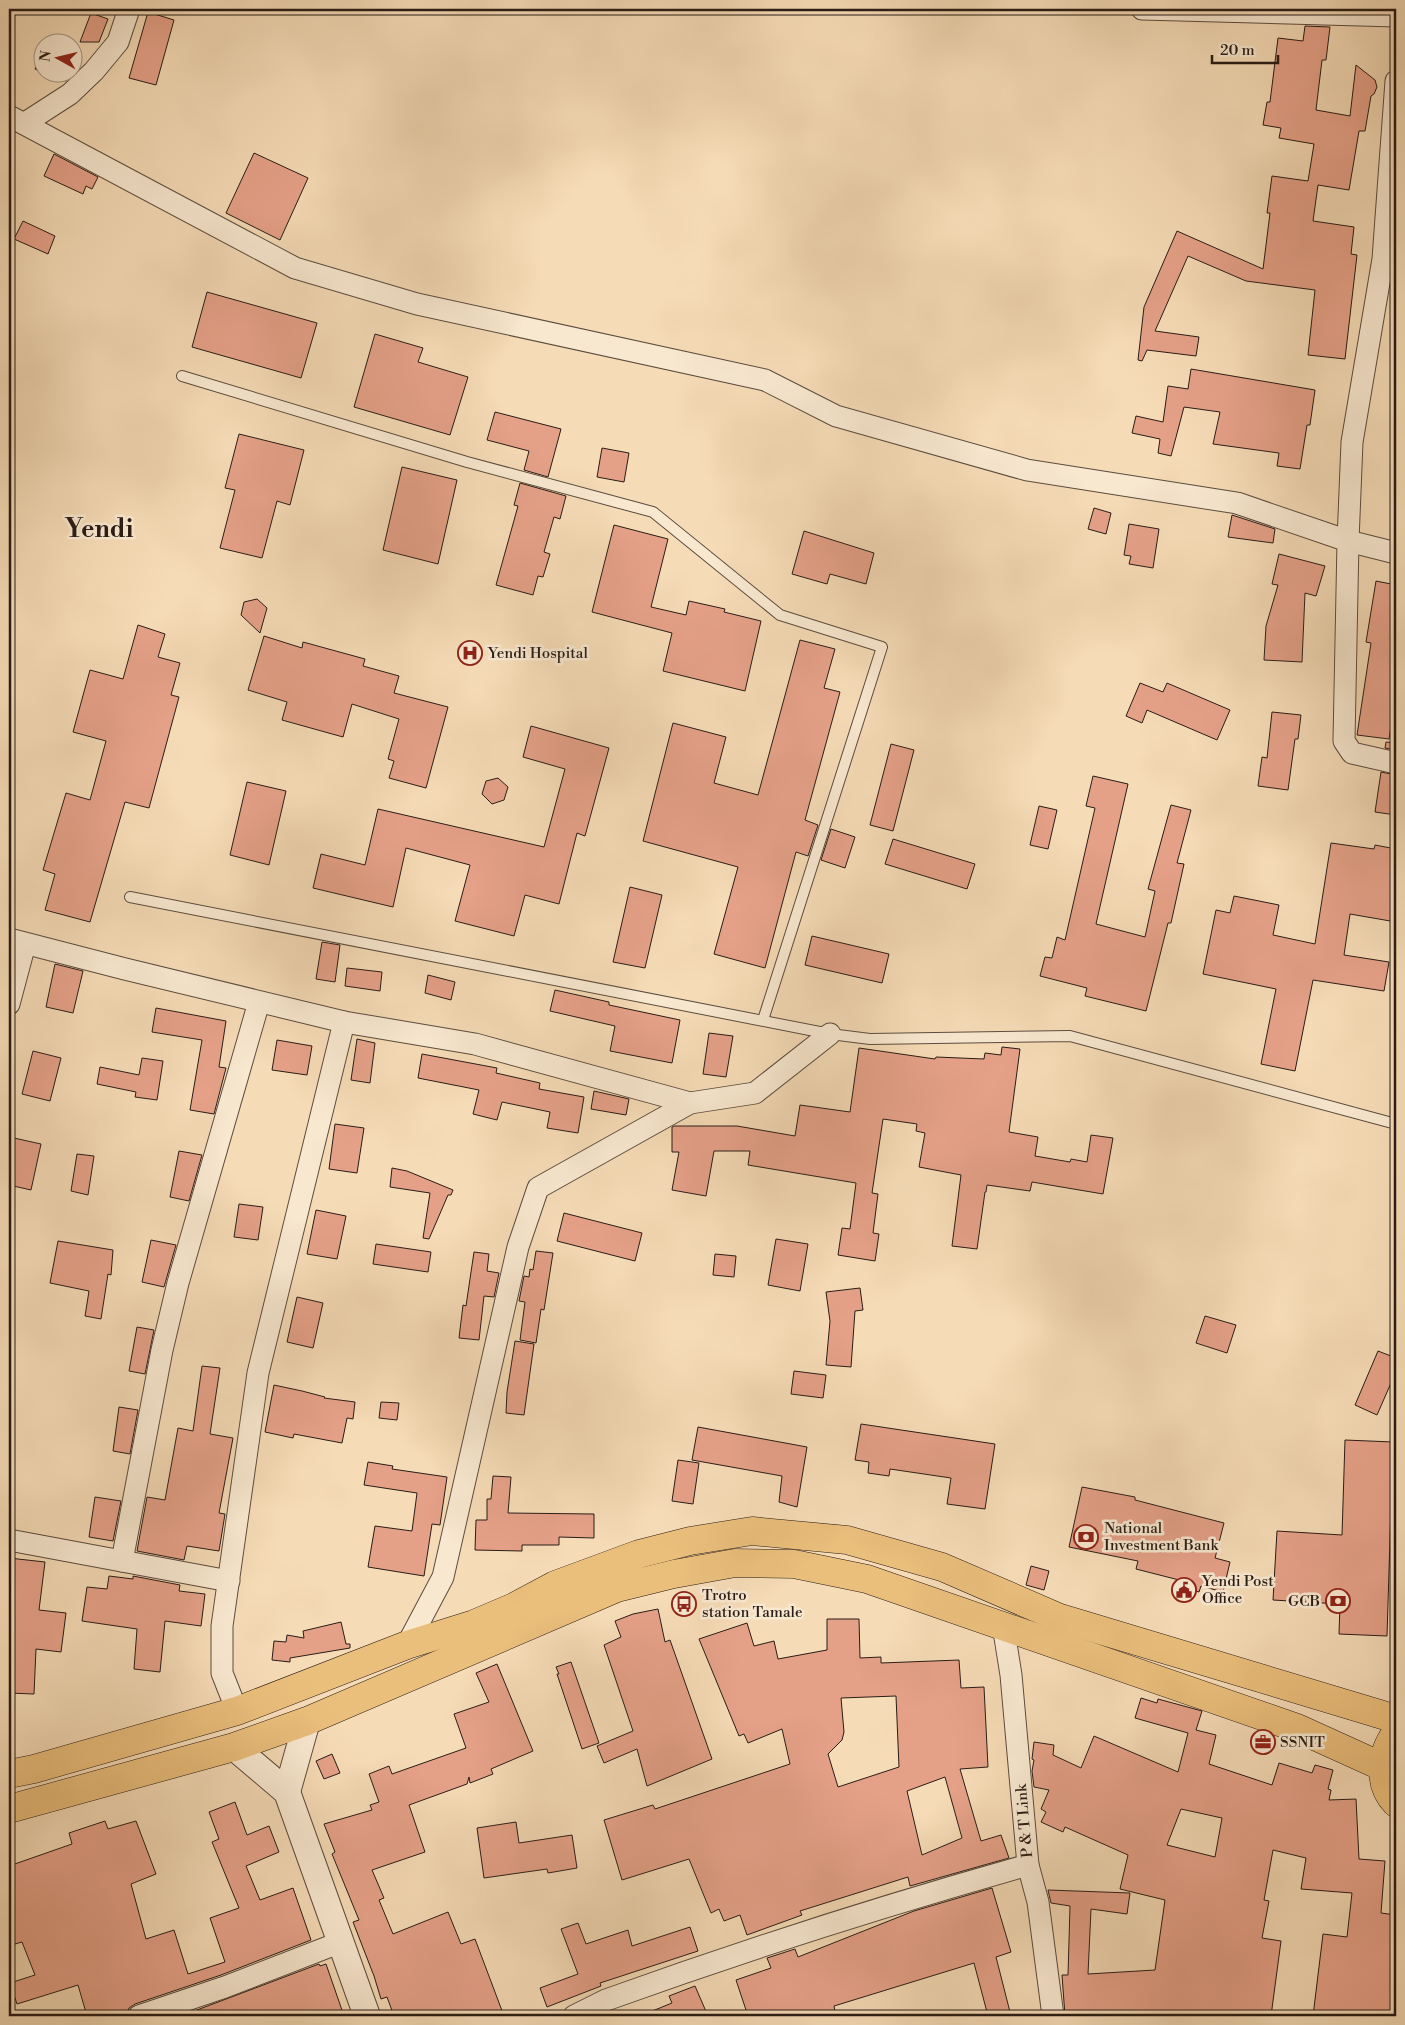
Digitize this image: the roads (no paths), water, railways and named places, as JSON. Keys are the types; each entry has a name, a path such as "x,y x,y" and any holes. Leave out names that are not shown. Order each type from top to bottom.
{"highway":[{"path":"9,1774 34,1769 237,1711 407,1645 474,1624 514,1607 555,1585 639,1554 690,1541 752,1531 847,1540 942,1567 1060,1618 1396,1719"},
{"path":"9,1809 241,1745 307,1721 617,1588 674,1574 735,1564 794,1564 866,1579 1297,1728 1383,1767"},
{"path":"237,1711 241,1745"},
{"path":"1396,1733 1386,1750 1383,1767 1385,1784 1396,1802"}],"street":[{"path":"17,120 70,94 94,71 118,42 129,9"},
{"path":"1142,9 1396,16"},
{"path":"1396,81 1382,259 1352,442 1344,741 1352,753 1396,763"},
{"path":"17,120 295,268 417,304 766,380 836,416 1026,470 1237,503 1348,541 1396,553"},
{"path":"9,1004 17,941 344,1022 475,1044 690,1104"},
{"path":"122,1561 162,1350 178,1283 259,1002"},
{"path":"237,1711 222,1673 222,1626 258,1373 344,1022"},
{"path":"407,1645 443,1577 518,1247 538,1188 690,1104 755,1093 830,1034"},
{"path":"9,1540 228,1581"},
{"name":"P & T Link","path":"1003,1625 1011,1676 1028,1866 1038,1902 1052,2016"},
{"path":"287,1792 307,1721"},
{"path":"241,1745 287,1792 367,2016"},
{"path":"574,2016 606,2000 814,1928 911,1898 1028,1866"},
{"path":"138,2016 225,1986 341,1942"}],"lane":[{"path":"182,376 467,462 653,512 780,615 882,647 762,1020"},
{"path":"130,896 830,1034 870,1039 1070,1036 1396,1124"}],"place":[{"name":"Yendi Hospital","path":"470,653"},
{"name":"National Investment Bank","path":"1086,1537"},
{"name":"Yendi Post Office","path":"1184,1590"},
{"name":"GCB","path":"1338,1601"},
{"name":"Trotro station Tamale","path":"684,1604"},
{"name":"SSNIT","path":"1263,1742"}],"district":[{"name":"Yendi","path":"99,528"}]}
